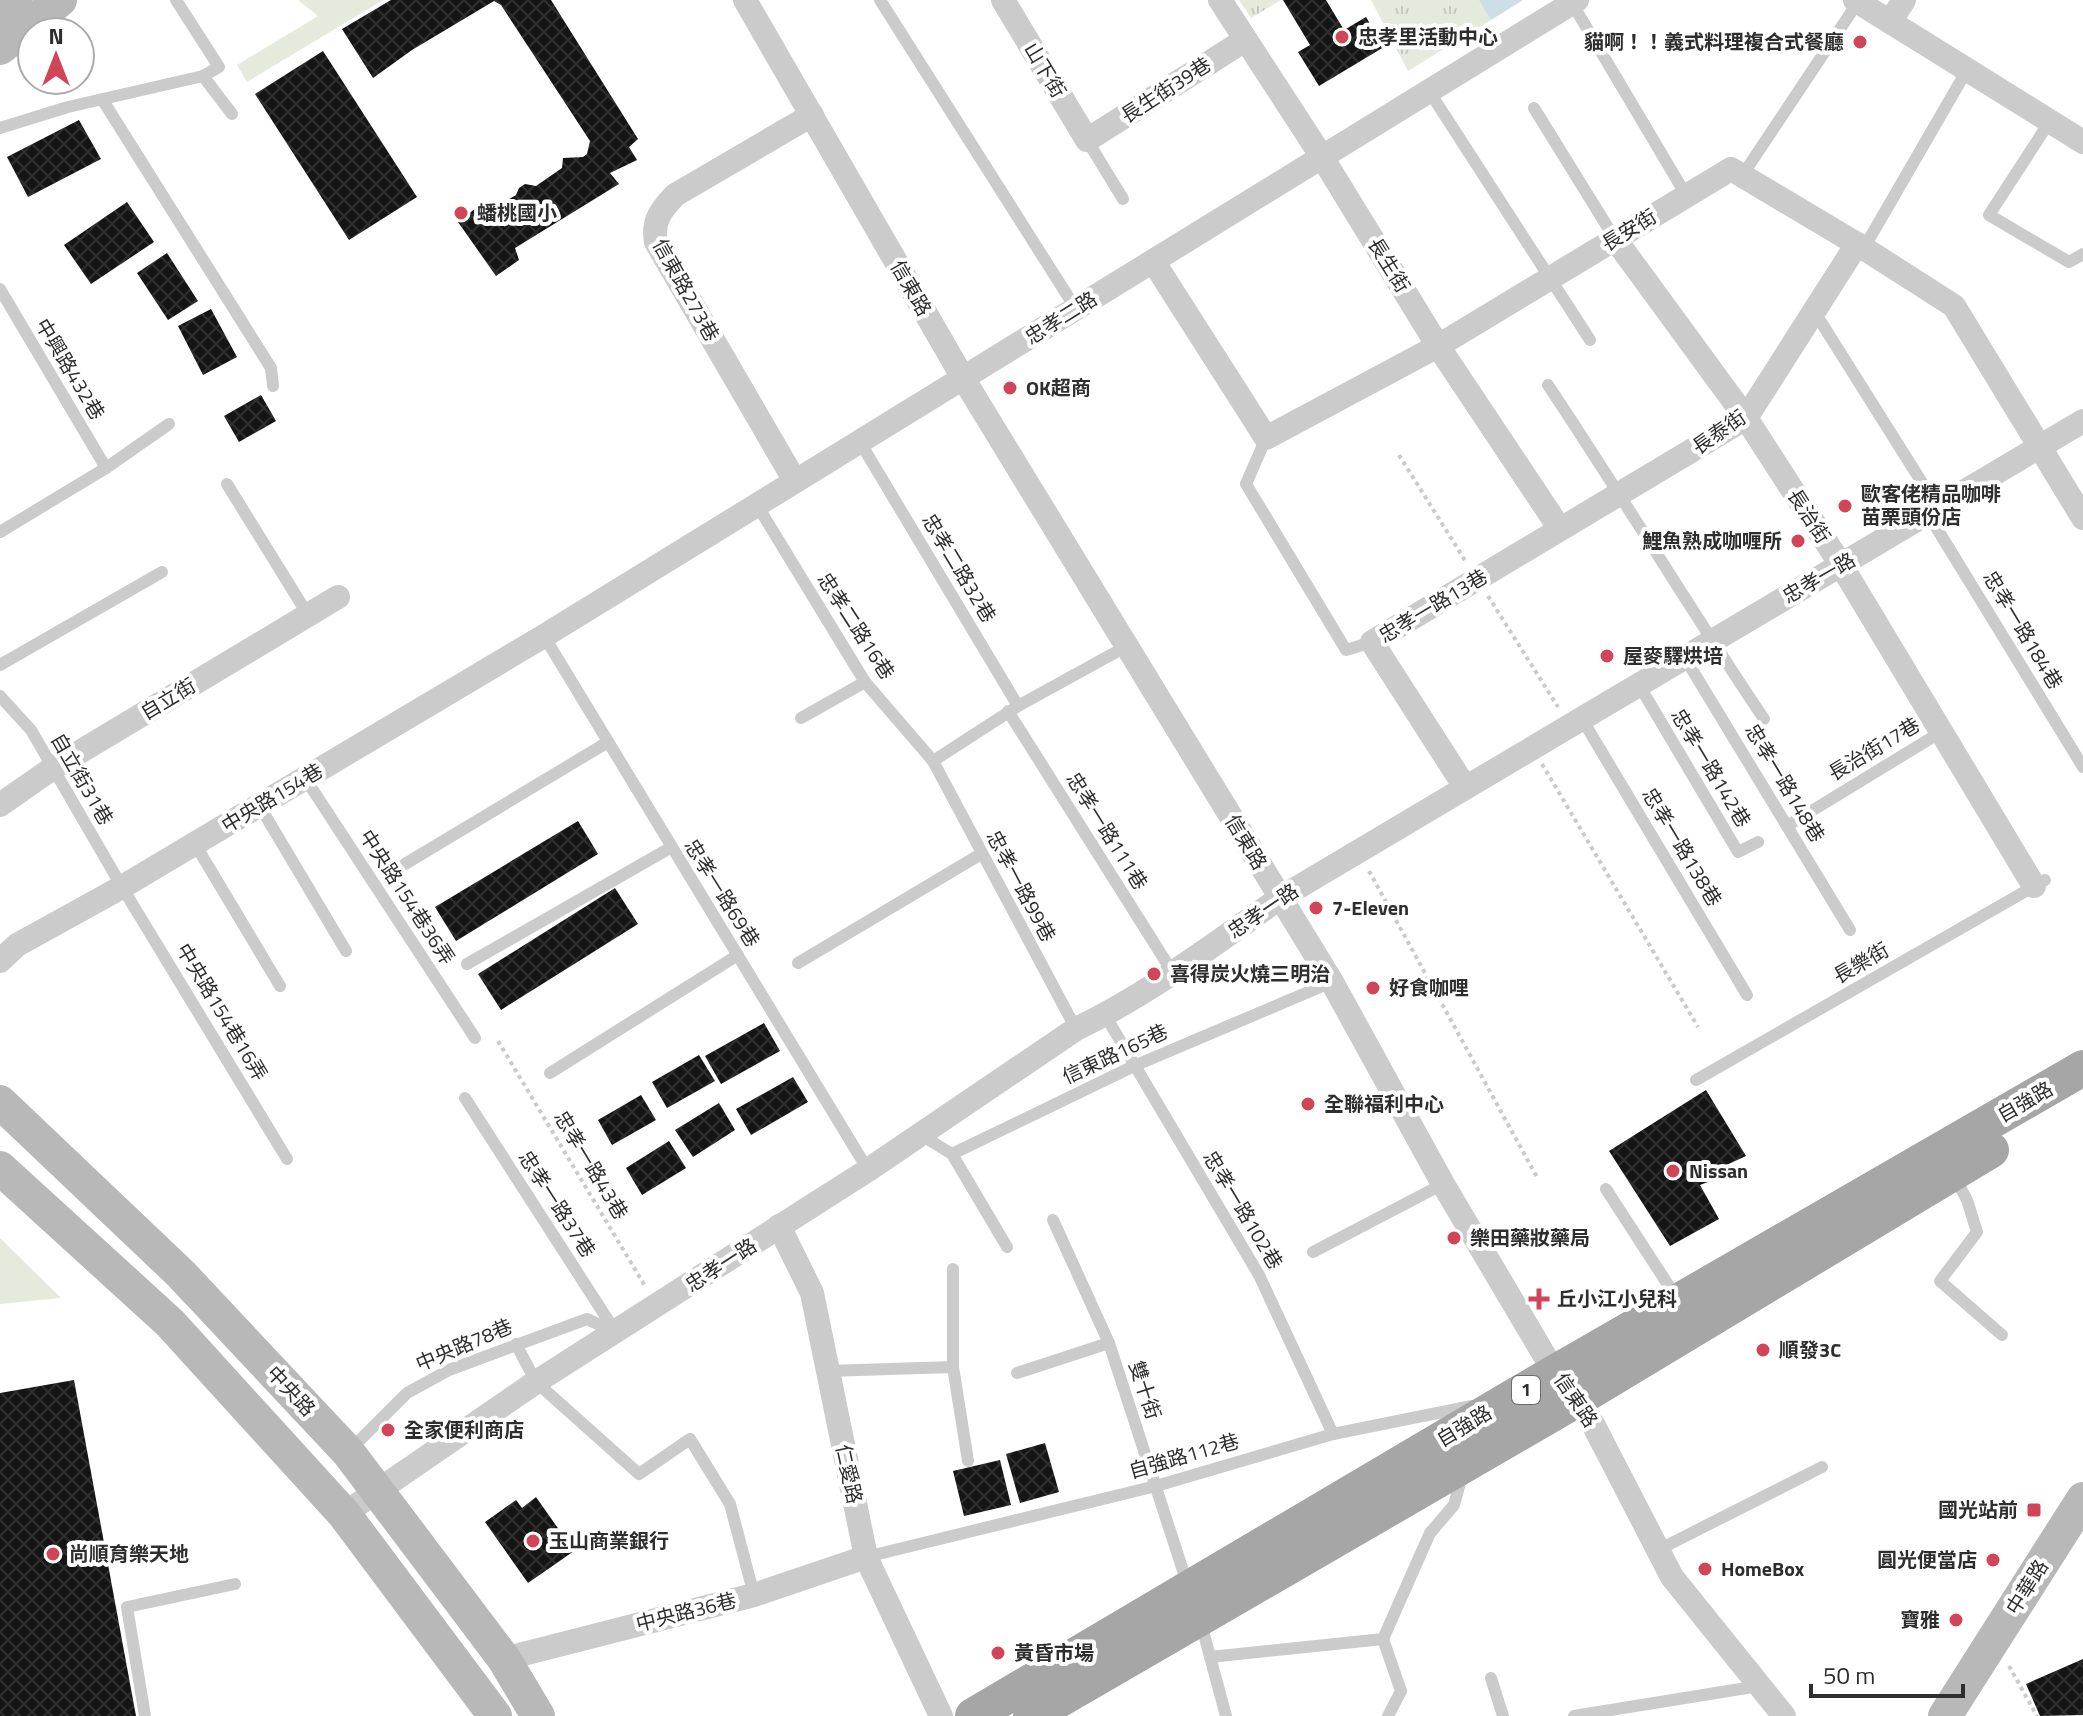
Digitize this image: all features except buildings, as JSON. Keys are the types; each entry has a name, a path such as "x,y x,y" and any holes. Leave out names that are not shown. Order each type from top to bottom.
{"main road":[{"name":"自強路","path":"973,1716 1465,1465 1679,1302 2083,1068"},
{"name":"自強路","path":"1031,1716 1194,1604 1513,1397 1567,1386 1953,1173 2083,1097"}],"street":[{"path":"0,12 15,0"},
{"path":"0,48 60,0"},
{"name":"山下街","path":"1003,0 1087,140"},
{"name":"長生街","path":"1220,0 1322,157 1438,346 1560,529"},
{"path":"1890,22 1904,0"},
{"path":"1857,1 2050,121 2081,135"},
{"name":"信東路","path":"754,2 812,115 963,378 1332,982 1443,1184 1546,1358 1594,1426 1672,1577 1784,1716"},
{"name":"忠孝二路","path":"544,636 1574,2"},
{"name":"長生街39巷","path":"1087,140 1245,40"},
{"name":"信東路273巷","path":"795,481 656,242 653,226 662,208 675,195 812,115"},
{"name":"長安街","path":"1266,438 1438,346 1731,169 1742,176"},
{"path":"1742,176 1954,306 2083,518"},
{"name":"長治街","path":"1615,239 1746,418 1841,565 1941,732 2039,883"},
{"name":"長泰街","path":"1560,529 1746,418 1814,311 1860,246"},
{"path":"1153,261 1266,438"},
{"name":"忠孝一路","path":"344,1514 536,1382 868,1170 1076,1029 1173,973 1280,898 2083,421"},
{"name":"忠孝一路13巷","path":"1465,787 1372,642 1560,529"},
{"name":"自立街","path":"0,805 53,768 338,597"},
{"name":"中央路154巷","path":"0,961 17,945 122,887 544,636"},
{"name":"中央路","path":"0,1102 181,1274 348,1452 504,1659 538,1716"},
{"path":"0,1168 170,1323 344,1514 495,1716"},
{"name":"仁愛路","path":"779,1226 812,1293 866,1557 941,1716"},
{"name":"中華路","path":"1945,1716 2083,1499"},
{"name":"中央路36巷","path":"504,1659 754,1595 866,1557"}],"lane":[{"path":"0,128 68,107 203,76 219,67 176,0"},
{"path":"880,0 1076,309"},
{"path":"1742,176 1857,1"},
{"path":"1574,2 1686,195"},
{"path":"1860,246 1967,70"},
{"path":"203,76 232,114"},
{"path":"1429,91 1590,340"},
{"path":"102,99 271,368 273,386"},
{"path":"1534,108 1615,239"},
{"path":"2050,121 1989,215 2069,262 2083,254"},
{"path":"1087,140 1123,199"},
{"name":"中興路432巷","path":"0,289 106,468"},
{"name":"忠孝一路184巷","path":"1814,311 2083,767"},
{"path":"1548,385 1764,719"},
{"path":"0,532 106,468 169,424"},
{"path":"1266,438 1246,484 1346,650 1372,642"},
{"name":"忠孝二路32巷","path":"860,442 1013,709"},
{"path":"227,484 308,615"},
{"name":"忠孝二路16巷","path":"757,505 865,682 933,761"},
{"path":"0,665 162,572"},
{"name":"忠孝一路69巷","path":"544,636 868,1170"},
{"path":"933,761 1013,709 1127,646"},
{"name":"忠孝一路148巷","path":"1685,658 1850,930"},
{"path":"801,718 865,682"},
{"name":"忠孝一路142巷","path":"1639,685 1738,852 1758,842"},
{"name":"自立街31巷","path":"0,696 31,730 122,887"},
{"name":"忠孝一路111巷","path":"1013,709 1173,973"},
{"name":"忠孝一路138巷","path":"1582,719 1747,995"},
{"name":"長治街17巷","path":"1787,826 1941,732"},
{"path":"405,864 608,742"},
{"name":"忠孝一路99巷","path":"933,761 1076,1029"},
{"name":"中央路154巷36弄","path":"305,778 475,1038"},
{"path":"259,805 346,951"},
{"path":"195,844 280,986"},
{"path":"467,964 670,848"},
{"path":"798,963 981,854"},
{"name":"長樂街","path":"1696,1080 2039,883"},
{"name":"中央路154巷16弄","path":"122,887 287,1159"},
{"path":"550,1073 738,955"},
{"name":"信東路165巷","path":"952,1154 1134,1066 1332,982"},
{"name":"忠孝一路102巷","path":"1105,1015 1259,1275 1333,1434"},
{"name":"忠孝一路37巷","path":"465,1098 615,1332"},
{"path":"921,1135 952,1154 1007,1247"},
{"path":"1953,1173 1967,1200 1977,1232 1940,1281 2002,1335"},
{"path":"1313,1252 1443,1184"},
{"path":"1606,1189 1679,1302"},
{"name":"雙十街","path":"1053,1220 1109,1343 1194,1604 1226,1716"},
{"path":"953,1269 953,1367 968,1461"},
{"name":"中央路78巷","path":"348,1452 407,1393 449,1370 587,1319 615,1332"},
{"path":"1017,1373 1109,1343"},
{"path":"516,1344 536,1382 639,1474 690,1439 730,1504 754,1595"},
{"path":"827,1371 953,1367"},
{"name":"自強路112巷","path":"866,1557 1156,1486 1333,1434 1513,1397"},
{"path":"1388,1716 1401,1691 1383,1639 1430,1533 1454,1505 1465,1465"},
{"path":"1658,1550 1822,1467"},
{"path":"145,1716 127,1607 235,1584"},
{"path":"1210,1657 1383,1639"},
{"path":"1491,1678 1503,1716"},
{"path":"1574,1716 1759,1686"}],"path":[{"path":"1532,748 1698,1027"},
{"path":"1358,851 1538,1179"},
{"name":"忠孝一路43巷","path":"498,1041 657,1306"},
{"path":"1994,1639 2037,1716"}],"green space":[{"path":"298,0 383,0 247,82 237,65 318,16"},
{"path":"1239,0 1281,0 1251,18"},
{"path":"1371,0 1480,0 1491,20 1408,71"},
{"path":"0,1238 61,1298 0,1304"}],"shaded area":[{"path":"1479,0 1523,0 1491,20"}],"place":[{"name":"忠孝里活動中心","path":"1342,37"},
{"name":"貓啊！！義式料理複合式餐廳","path":"1860,42"},
{"name":"蟠桃國小","path":"461,213"},
{"name":"OK超商","path":"1010,388"},
{"name":"歐客佬精品咖啡 苗栗頭份店","path":"1845,506"},
{"name":"鯉魚熟成咖喱所","path":"1798,541"},
{"name":"屋麥驛烘培","path":"1607,656"},
{"name":"7-Eleven","path":"1316,908"},
{"name":"喜得炭火燒三明治","path":"1154,974"},
{"name":"好食咖哩","path":"1373,988"},
{"name":"全聯福利中心","path":"1308,1104"},
{"name":"Nissan","path":"1673,1171"},
{"name":"樂田藥妝藥局","path":"1454,1238"},
{"name":"丘小江小兒科","path":"1539,1299"},
{"name":"順發3C","path":"1763,1350"},
{"name":"全家便利商店","path":"388,1430"},
{"name":"國光站前","path":"2034,1510"},
{"name":"玉山商業銀行","path":"533,1541"},
{"name":"尚順育樂天地","path":"53,1554"},
{"name":"圓光便當店","path":"1993,1560"},
{"name":"HomeBox","path":"1705,1569"},
{"name":"寶雅","path":"1956,1620"},
{"name":"黃昏市場","path":"998,1653"}]}
